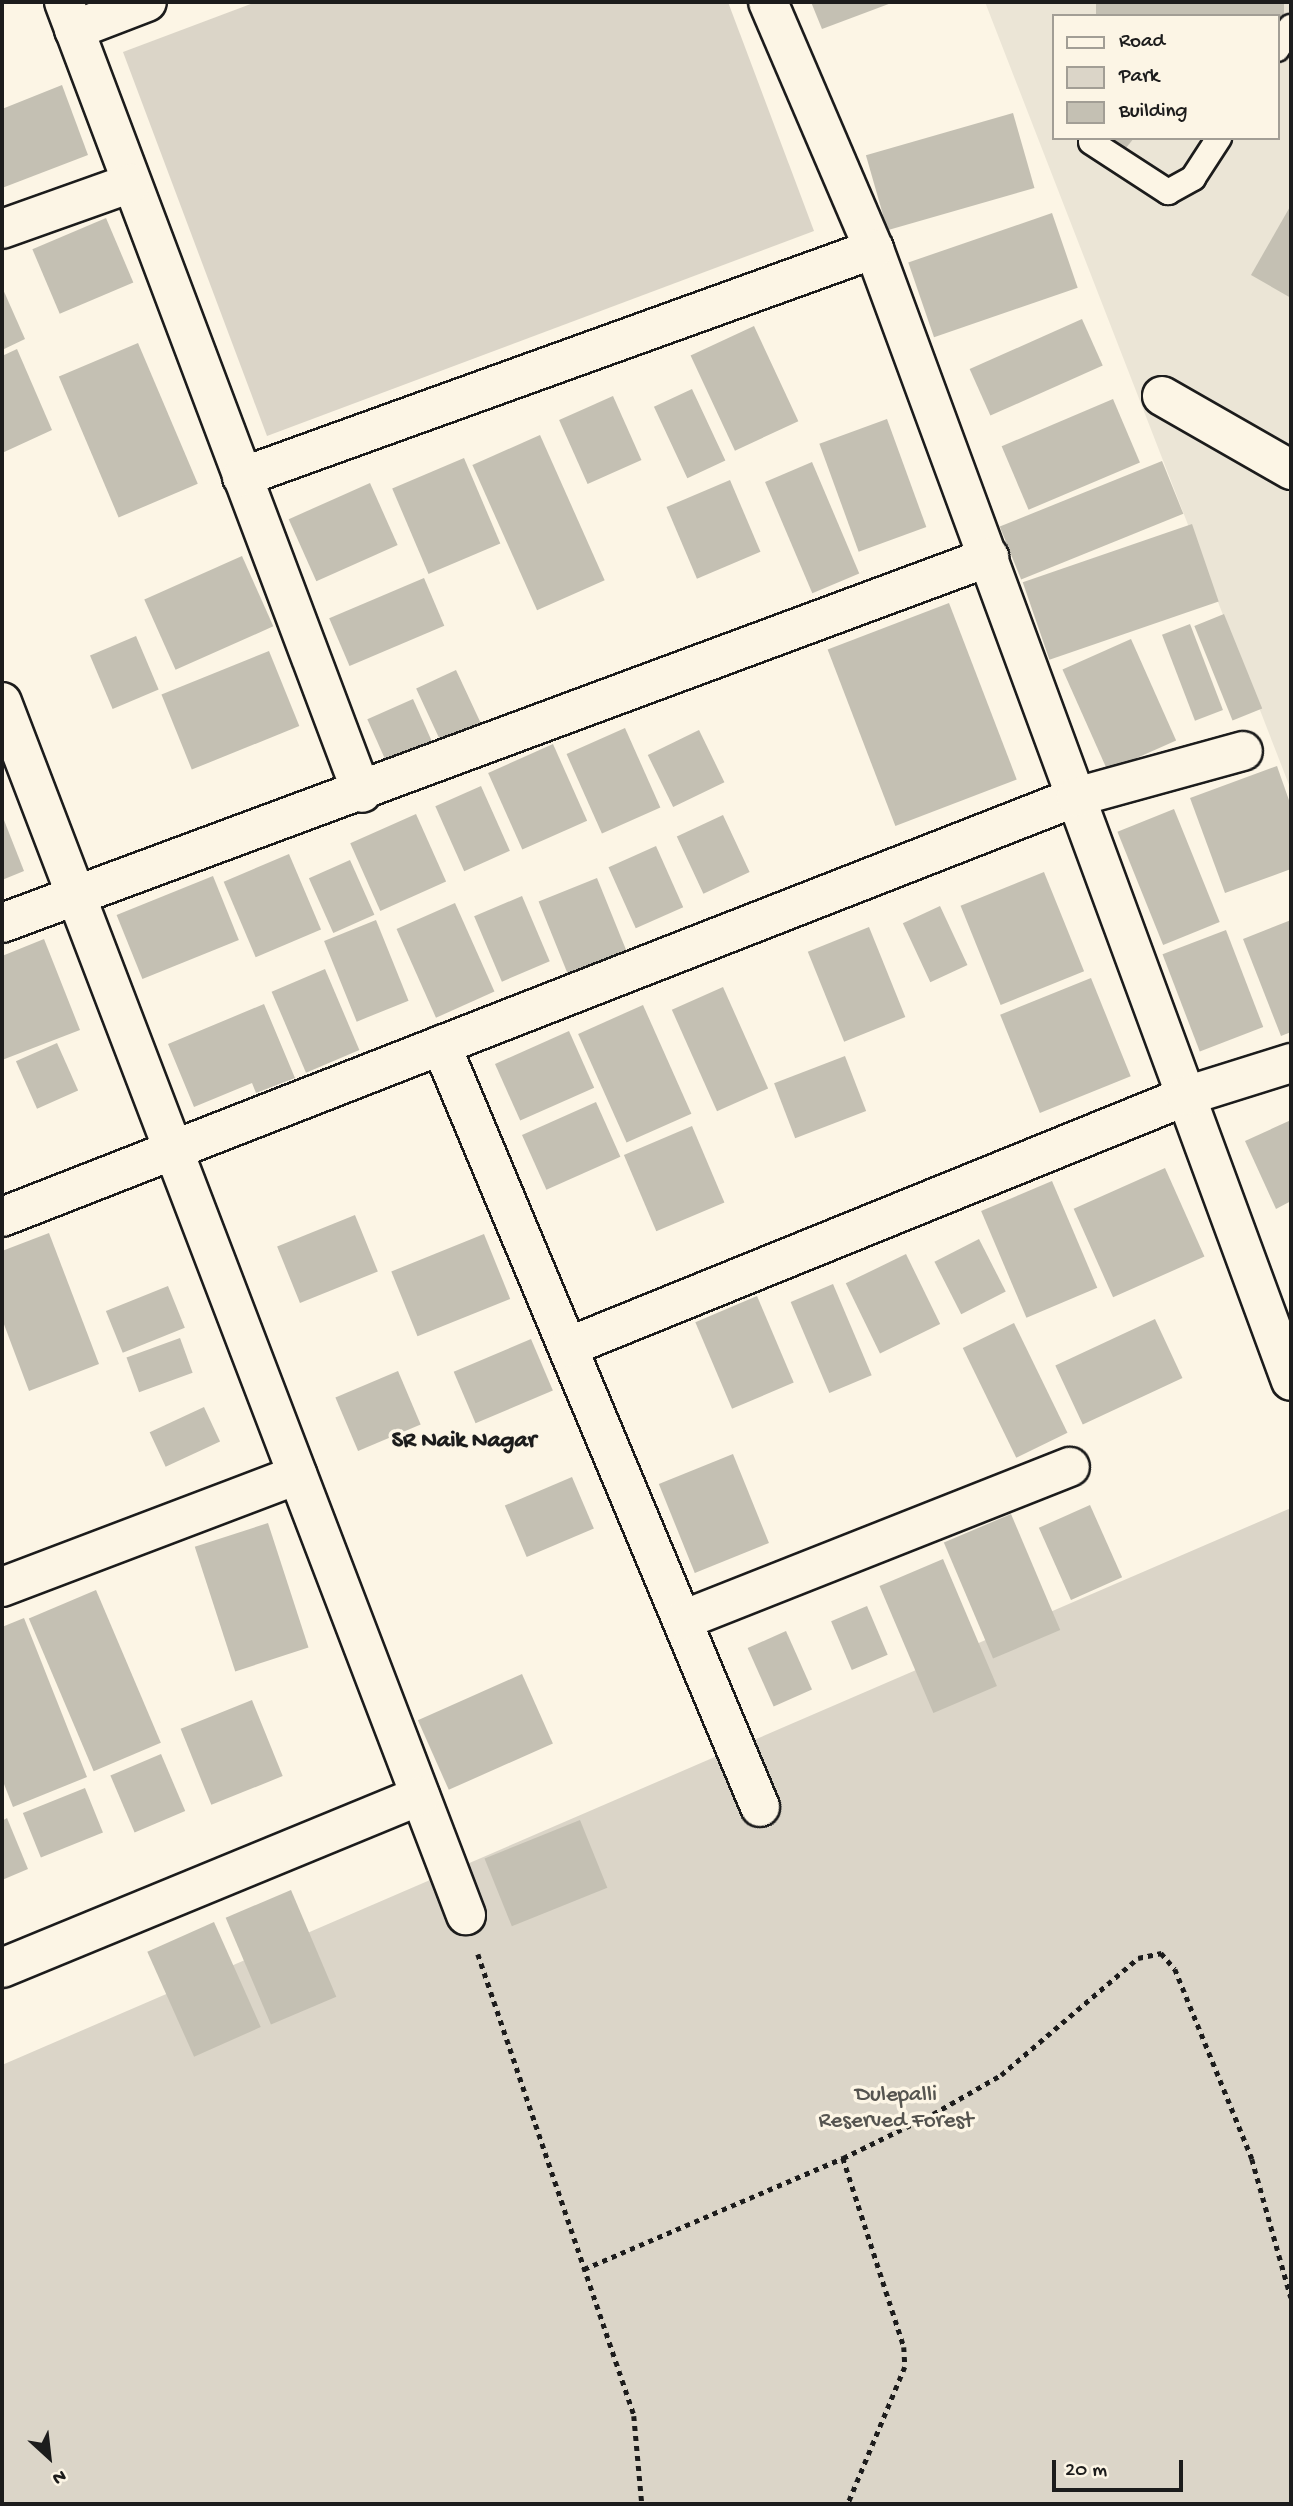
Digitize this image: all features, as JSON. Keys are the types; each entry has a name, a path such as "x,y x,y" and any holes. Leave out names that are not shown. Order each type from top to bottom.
{"street":[{"path":"147,2 69,16 362,793"},
{"path":"768,2 874,249 1291,1381"},
{"path":"2,229 131,183"},
{"path":"242,477 874,249"},
{"path":"1162,396 1291,470"},
{"path":"2,923 75,894 362,793 989,557"},
{"path":"2,702 466,1915"},
{"path":"2,1217 1076,797 1242,751"},
{"path":"442,1045 760,1807"},
{"path":"568,1347 1186,1096 1291,1063"},
{"path":"683,1620 1070,1467"},
{"path":"2,1587 297,1475"},
{"path":"2,1968 420,1796"}],"lane":[{"path":"1279,46 1291,27"},
{"path":"1091,142 1168,192 1193,178 1218,140"}],"path":[{"path":"466,1915 634,2416 642,2504"},
{"path":"584,2269 843,2158 1001,2075 1139,1958 1161,1953 1175,1969 1252,2159 1291,2298"},
{"path":"843,2158 904,2347 905,2367 848,2504"}],"shaded area":[{"path":"985,2 1291,2 1291,790"}],"green space":[{"path":"256,2 728,2 814,231 267,436 123,52"},
{"name":"Dulepalli Reserved Forest","path":"1291,1508 1291,2504 2,2504 2,2065"}],"building":[{"path":"811,2 894,2 822,29"},
{"path":"1096,2 1284,2 1284,19 1279,19 1279,14 1096,14"},
{"path":"62,85 88,155 2,188 2,109"},
{"path":"1013,113 1034,188 887,230 866,155"},
{"path":"1111,140 1132,140 1126,148"},
{"path":"1291,205 1291,298 1251,275"},
{"path":"1052,213 1078,288 934,337 908,262"},
{"path":"106,218 133,282 60,314 32,249"},
{"path":"2,287 25,339 2,350"},
{"path":"1082,319 1103,366 990,416 970,369"},
{"path":"754,326 798,421 735,451 691,356"},
{"path":"138,343 198,484 119,517 59,377"},
{"path":"17,349 52,430 2,453 2,356"},
{"path":"692,389 725,461 687,478 654,407"},
{"path":"613,396 641,460 588,484 559,420"},
{"path":"1113,399 1140,463 1029,510 1002,446"},
{"path":"887,419 926,527 859,552 819,444"},
{"path":"540,435 605,580 537,610 472,465"},
{"path":"464,458 500,544 429,574 392,488"},
{"path":"1162,461 1183,514 1021,579 1000,527"},
{"path":"812,462 859,573 812,593 765,482"},
{"path":"730,480 760,552 697,579 666,507"},
{"path":"370,483 398,545 316,581 289,519"},
{"path":"1192,524 1219,602 1049,660 1023,582"},
{"path":"242,556 273,626 176,670 144,600"},
{"path":"424,578 444,626 350,666 329,618"},
{"path":"949,603 1017,779 895,826 828,650"},
{"path":"1224,614 1262,709 1233,721 1194,626"},
{"path":"1190,624 1223,710 1195,721 1162,635"},
{"path":"136,636 159,689 113,709 90,656"},
{"path":"1131,639 1176,740 1108,771 1062,670"},
{"path":"269,651 299,726 192,770 161,694"},
{"path":"456,670 482,725 442,744 416,689"},
{"path":"413,699 436,751 391,771 367,719"},
{"path":"625,728 660,807 602,834 567,754"},
{"path":"699,730 724,782 673,807 648,755"},
{"path":"553,744 587,821 522,850 488,773"},
{"path":"1277,766 1291,806 1291,869 1225,893 1190,798"},
{"path":"481,786 510,851 464,871 435,806"},
{"path":"1174,809 1220,922 1163,945 1117,832"},
{"path":"416,814 446,882 380,911 350,843"},
{"path":"2,815 24,871 2,880"},
{"path":"723,815 750,872 703,894 677,837"},
{"path":"656,846 683,907 636,928 608,867"},
{"path":"289,854 321,929 256,957 224,882"},
{"path":"350,860 374,915 333,933 309,878"},
{"path":"1044,872 1084,971 1001,1005 961,906"},
{"path":"213,876 239,940 142,979 117,915"},
{"path":"597,878 628,954 569,978 539,902"},
{"path":"522,896 550,961 502,982 474,916"},
{"path":"455,903 494,992 436,1018 397,929"},
{"path":"940,906 967,965 930,982 903,923"},
{"path":"376,920 409,1001 357,1022 324,941"},
{"path":"1291,920 1291,1032 1281,1036 1243,939"},
{"path":"869,927 905,1017 844,1042 808,952"},
{"path":"1226,930 1263,1027 1200,1051 1163,954"},
{"path":"44,939 80,1030 2,1060 2,956"},
{"path":"325,969 359,1050 306,1073 272,992"},
{"path":"1091,978 1131,1076 1040,1113 1000,1015"},
{"path":"723,987 768,1088 717,1111 672,1010"},
{"path":"264,1004 295,1078 256,1093 252,1083 194,1107 168,1044"},
{"path":"643,1005 691,1114 627,1143 578,1034"},
{"path":"569,1031 594,1088 520,1121 495,1064"},
{"path":"57,1043 78,1091 37,1109 16,1061"},
{"path":"845,1056 866,1111 795,1138 774,1083"},
{"path":"596,1102 620,1157 546,1190 522,1135"},
{"path":"1291,1120 1291,1201 1276,1209 1245,1141"},
{"path":"692,1126 724,1202 656,1231 624,1155"},
{"path":"1165,1168 1204,1257 1113,1297 1074,1209"},
{"path":"1052,1181 1097,1288 1026,1318 981,1211"},
{"path":"355,1215 378,1272 300,1303 277,1246"},
{"path":"49,1233 99,1364 29,1391 2,1319 2,1251"},
{"path":"484,1234 510,1299 418,1336 391,1271"},
{"path":"979,1239 1006,1292 961,1314 934,1262"},
{"path":"906,1254 940,1324 880,1353 846,1283"},
{"path":"833,1284 872,1375 829,1393 791,1302"},
{"path":"168,1286 185,1328 123,1353 106,1311"},
{"path":"757,1296 794,1383 732,1409 695,1322"},
{"path":"1155,1319 1182,1378 1083,1424 1055,1365"},
{"path":"1014,1323 1067,1433 1016,1458 963,1348"},
{"path":"180,1338 193,1373 139,1392 126,1357"},
{"path":"531,1339 553,1391 476,1423 454,1372"},
{"path":"398,1371 421,1424 358,1451 335,1398"},
{"path":"204,1407 220,1441 166,1467 150,1432"},
{"path":"733,1454 769,1543 695,1573 659,1484"},
{"path":"572,1477 594,1529 527,1557 505,1506"},
{"path":"1090,1505 1122,1577 1071,1600 1039,1528"},
{"path":"1011,1514 1060,1630 993,1659 944,1543"},
{"path":"268,1523 308,1648 235,1671 195,1547"},
{"path":"943,1559 997,1686 933,1713 879,1586"},
{"path":"96,1590 161,1743 94,1771 29,1619"},
{"path":"867,1606 888,1655 852,1670 831,1621"},
{"path":"24,1618 87,1777 13,1807 2,1779 2,1627"},
{"path":"786,1631 812,1689 774,1707 748,1648"},
{"path":"522,1674 553,1743 449,1790 418,1720"},
{"path":"252,1700 283,1776 211,1805 181,1729"},
{"path":"161,1754 185,1811 135,1833 110,1775"},
{"path":"85,1788 103,1833 41,1858 23,1813"},
{"path":"7,1818 28,1869 2,1880 2,1821"},
{"path":"580,1820 607,1888 512,1926 485,1859"},
{"path":"291,1890 336,1997 271,2025 226,1918"},
{"path":"214,1922 261,2027 194,2057 147,1952"}],"district":[{"name":"SR Naik Nagar","path":"464,1442"}]}
